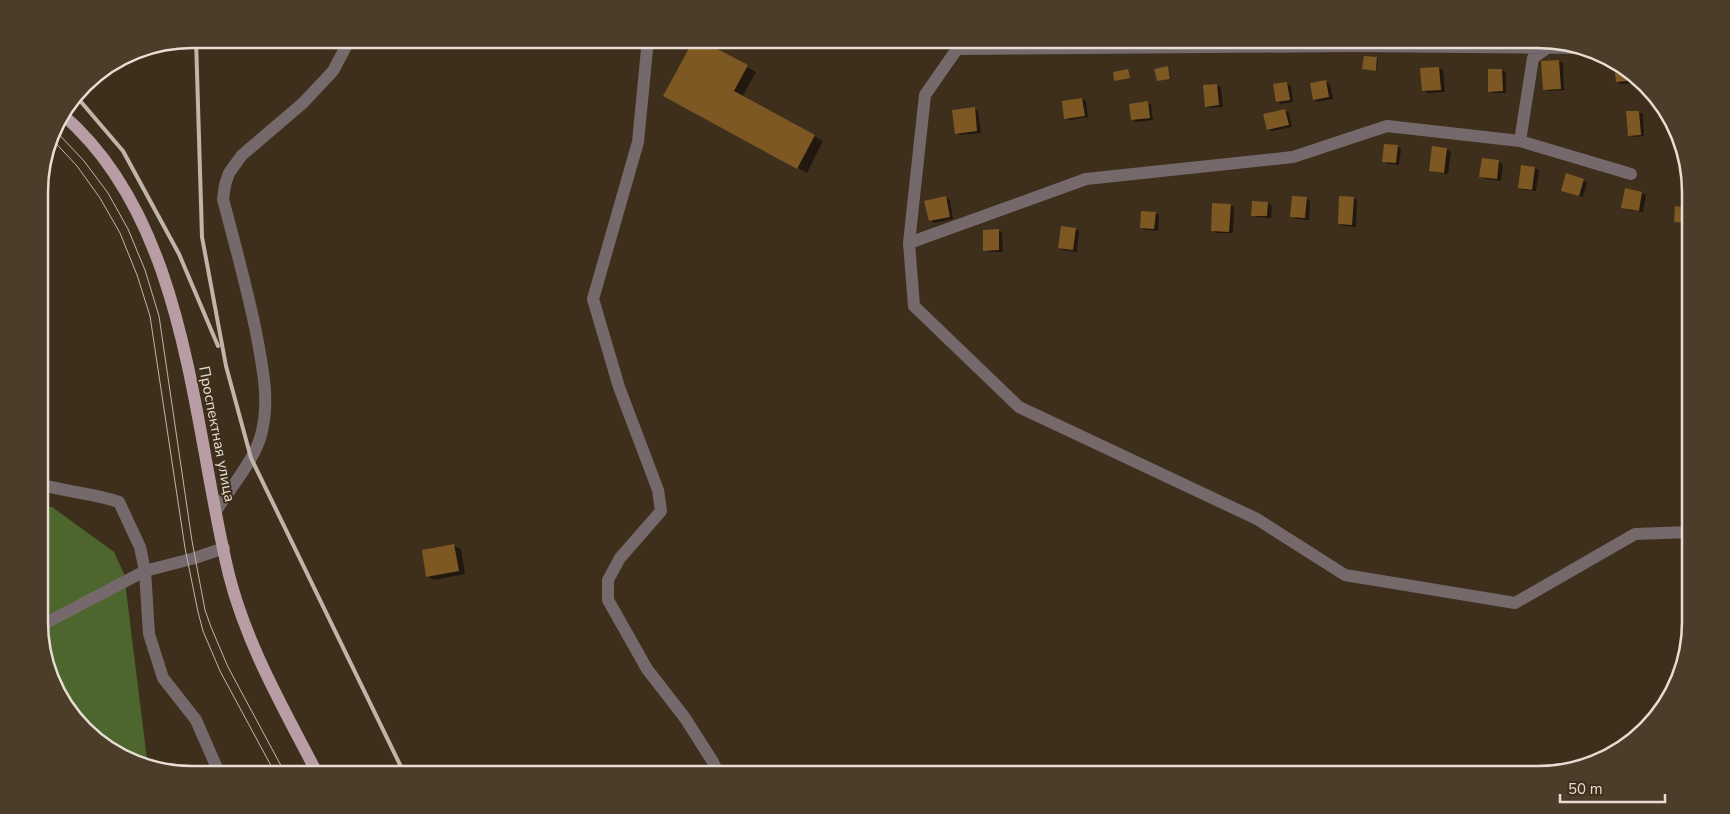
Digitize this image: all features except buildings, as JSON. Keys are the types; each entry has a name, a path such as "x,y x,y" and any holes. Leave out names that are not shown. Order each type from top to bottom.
{"main road":[{"name":"Проспектная улица","path":"67,118 100,154 121,185 146,228 164,273 178,324 234,592 267,676 313,766"}],"street":[{"path":"216,511 251,458 261,436 266,409 266,382 252,310 223,199 225,185 229,173 242,155 303,103 333,71 345,48"},
{"path":"647,48 638,142 593,299 619,387 658,490 660,511 620,558 608,580 608,600 647,669 685,718 715,766"},
{"path":"958,48 925,94 909,243 914,306 1019,408 1257,520 1345,576 1515,603 1635,534 1682,532"},
{"path":"1520,141 1533,58 1543,48"},
{"path":"909,243 1086,179 1293,157 1388,126 1520,141 1631,174"},
{"path":"48,486 98,495 118,502 129,521 140,547 145,572 149,634 163,678 196,720 216,766"},
{"path":"48,622 145,572 224,548"}],"green space":[{"path":"48,507 52,507 114,552 124,574 147,760 136,756 104,737 77,710 58,678 52,660 49,641"}],"tram line":[{"path":"59,134 84,161 108,193 128,229 145,270 159,316 192,541 205,610 228,667 281,766"},
{"path":"56,143 77,166 100,198 120,233 137,275 150,316 185,548 203,631 220,671 271,766"}],"railway":[{"path":"196,48 202,237 226,366 251,458 401,766"},
{"path":"80,101 123,151 179,254 218,346"}]}
